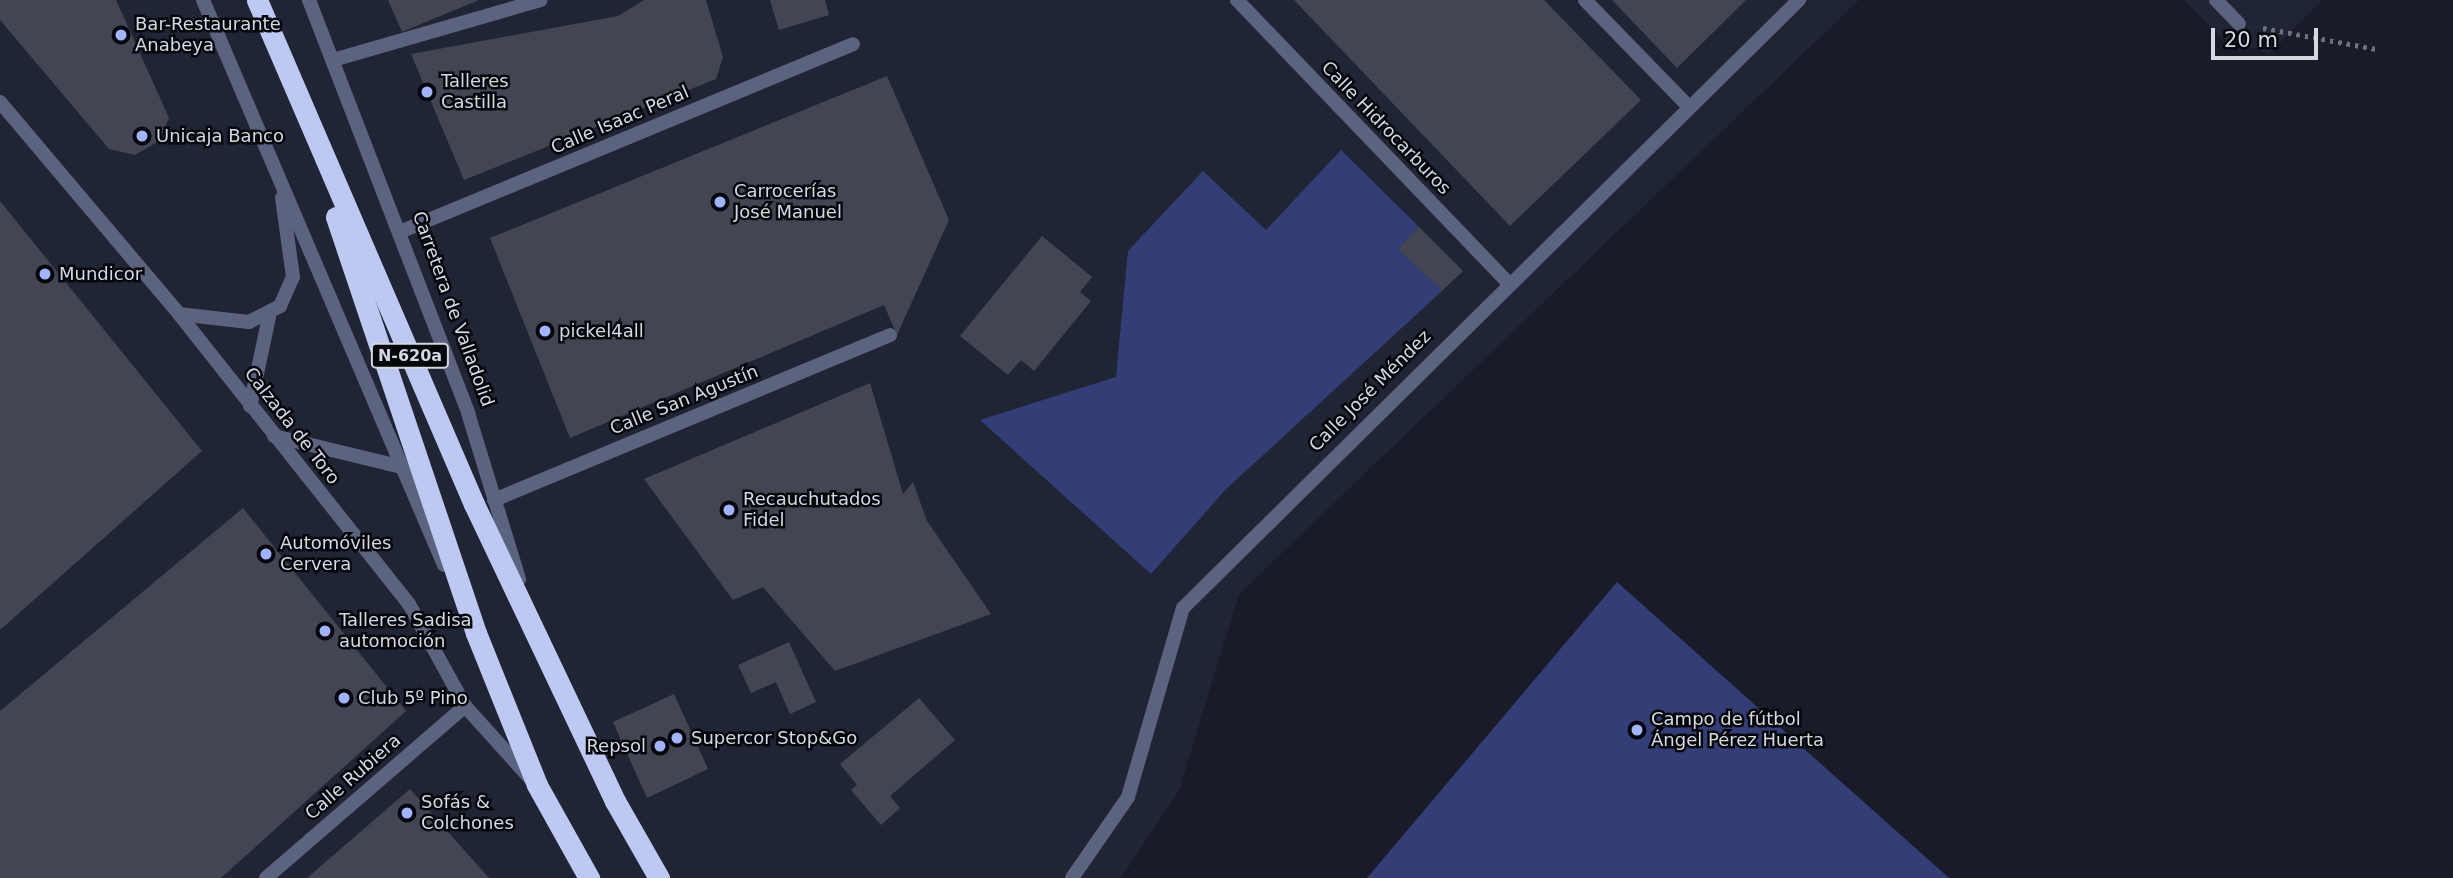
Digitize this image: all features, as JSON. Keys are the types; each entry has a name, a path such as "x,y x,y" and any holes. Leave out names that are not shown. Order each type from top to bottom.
{"highway":[{"name":"Carretera de Valladolid","path":"257,0 538,640 659,878"},
{"name":"Carretera de Valladolid","path":"286,69 476,634 537,785 589,878"}],"street":[{"name":"Carretera de Valladolid","path":"204,0 398,467 476,634"},
{"name":"Carretera de Valladolid","path":"309,0 402,231 494,500 538,640"},
{"path":"333,60 541,0"},
{"name":"Calle Hidrocarburos","path":"1237,0 1507,282"},
{"path":"1585,0 1688,106"},
{"name":"Calle José Méndez","path":"1072,878 1128,797 1183,608 1507,282 1799,0"},
{"path":"2216,0 2239,24"},
{"name":"Calle Isaac Peral","path":"402,231 853,44"},
{"name":"Calzada de Toro","path":"0,102 179,314 409,604 465,706 537,785"},
{"name":"Carretera de Valladolid","path":"250,406 269,317 293,276 280,179"},
{"path":"179,314 226,323 269,317"},
{"name":"Calle San Agustín","path":"494,500 890,335"},
{"path":"274,436 398,467"},
{"name":"Calle Rubiera","path":"266,878 465,706"}],"path":[{"path":"2239,24 2376,49"}],"shaded area":[{"path":"0,0 1859,0 1239,594 1179,790 1121,878 0,878"},
{"path":"2184,0 2322,0 2269,54 2222,38"},
{"path":"1341,150 1419,227 1398,249 1442,291 1225,490 1151,574 980,420 1116,377 1128,251 1203,171 1266,230"},
{"name":"Campo de fútbol Ángel Pérez Huerta","path":"1617,582 1949,878 1367,878"}],"building":[{"path":"0,0 116,0 169,118 159,141 135,155 109,149 0,20"},
{"path":"388,0 479,0 402,32"},
{"path":"644,0 706,0 723,57 716,79 464,180 411,54 618,16"},
{"path":"770,0 825,0 829,15 779,30"},
{"path":"1294,0 1544,0 1641,100 1510,226"},
{"path":"1612,0 1746,0 1677,68"},
{"path":"887,76 949,220 897,335 884,305 570,438 490,238"},
{"path":"0,201 202,451 0,630"},
{"path":"1419,227 1463,271 1442,291 1398,249"},
{"path":"1042,236 1092,277 1080,292 1091,301 1034,371 1021,360 1008,375 960,336"},
{"path":"870,383 903,494 913,482 927,521 991,614 835,671 763,587 733,600 644,479"},
{"path":"243,508 406,711 221,878 0,878 0,711"},
{"path":"789,642 816,702 790,714 776,682 751,693 738,665"},
{"name":"Repsol","path":"674,694 708,769 647,798 613,722"},
{"path":"919,698 955,740 890,796 900,808 881,825 851,790 857,785 840,764"},
{"name":"Sofás & Colchones","path":"410,789 489,878 307,878"}],"place":[{"name":"Bar-Restaurante Anabeya","path":"121,35"},
{"name":"Talleres Castilla","path":"427,92"},
{"name":"Unicaja Banco","path":"142,136"},
{"name":"Carrocerías José Manuel","path":"720,202"},
{"name":"Mundicor","path":"45,274"},
{"name":"pickel4all","path":"545,331"},
{"name":"Recauchutados Fidel","path":"729,510"},
{"name":"Automóviles Cervera","path":"266,554"},
{"name":"Talleres Sadisa automoción","path":"325,631"},
{"name":"Club 5º Pino","path":"344,698"},
{"name":"Campo de fútbol Ángel Pérez Huerta","path":"1637,730"},
{"name":"Supercor Stop&Go","path":"677,738"},
{"name":"Repsol","path":"660,746"},
{"name":"Sofás & Colchones","path":"407,813"}]}
